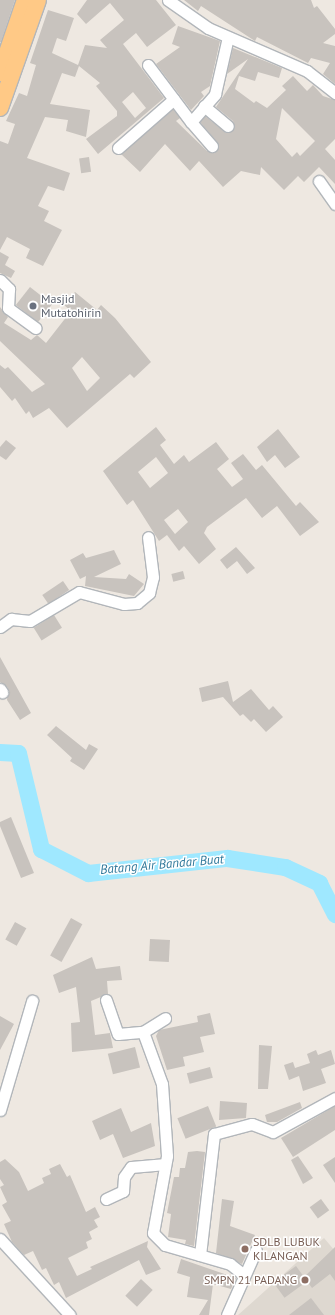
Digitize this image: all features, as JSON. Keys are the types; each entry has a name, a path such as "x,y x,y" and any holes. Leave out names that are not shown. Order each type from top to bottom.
{"highway":[{"path":"0,73 38,1"},
{"path":"0,108 38,1"}],"street":[{"path":"168,0 228,37 293,63 335,93"},
{"path":"191,122 218,87 228,37"},
{"path":"148,65 191,122 212,146"},
{"path":"118,148 174,99"},
{"path":"204,106 228,126"},
{"path":"319,181 335,204"},
{"path":"0,280 9,289 8,308 36,328"},
{"path":"0,627 11,618 30,621 79,592 124,604 137,603 149,593 153,577 148,537"},
{"path":"106,1000 118,1034 143,1032 165,1018"},
{"path":"0,1110 32,1001"},
{"path":"143,1032 163,1089 167,1156 163,1164 154,1233 165,1245 238,1267 244,1276"},
{"path":"200,1256 214,1134 252,1124 273,1132 335,1098"},
{"path":"106,1199 123,1191 124,1177 131,1167 163,1164"},
{"path":"0,1239 70,1315"},
{"path":"227,1315 256,1250"}],"shaded area":[{"name":"SMPN 21 PADANG","path":"324,1238 335,1251 335,1315 238,1315"}],"building":[{"path":"0,0 15,0 1,42 0,42"},
{"path":"87,0 156,0 176,25 147,47 136,33 123,44 164,98 98,154 86,139 117,116 117,111 96,86 100,83 79,66 75,77 62,73 50,104 90,110 86,137 66,131 68,120 45,117 27,158 70,173 64,191 48,186 38,206 49,211 44,221 62,230 43,266 26,258 30,249 7,237 0,250 0,141 8,144 15,124 6,121 19,93 27,96 36,65 30,63 48,10 74,18 66,41 57,38 52,53 78,65 85,45 107,48 100,40 124,20 110,3 86,24 77,14","holes":["133,92 146,108 135,118 122,102"]},
{"path":"184,0 311,0 314,8 317,6 335,29 335,34 323,43 335,46 335,84 323,74 330,63 311,58 308,63 257,37 255,41 201,6 198,11"},
{"path":"178,26 220,41 210,86 201,92 204,96 191,110 156,64 180,47 172,44"},
{"path":"233,48 282,68 279,78 258,72 255,81 239,76 235,89 254,103 256,101 267,108 286,90 282,86 293,76 307,91 313,85 323,96 335,100 335,139 325,149 335,160 335,184 319,167 304,182 298,176 284,190 261,167 260,175 241,171 223,187 199,161 190,171 165,144 140,172 121,154 173,109 180,118 176,121 207,151 217,151 217,142 200,122 205,116 226,133 235,128 233,121 216,107 248,59 227,74","holes":["282,108 315,141 300,156 297,152 292,157 276,139"]},
{"path":"89,157 91,172 81,173 79,158"},
{"path":"0,252 9,257 5,265 15,271 11,278 0,273"},
{"name":"Masjid Mutatohirin","path":"30,287 52,304 38,322 16,305"},
{"path":"75,292 97,310 101,305 115,318 151,362 134,378 130,374 67,428 49,408 33,418 29,411 26,414 15,398 12,401 0,387 0,365 5,369 8,367 32,392 45,384 0,341 0,307 8,317 4,323 31,340 37,335 46,343 71,311 64,305","holes":["82,357 100,378 87,391 72,368"]},
{"path":"156,427 166,440 160,445 174,464 184,455 189,462 216,442 229,459 217,469 232,487 243,479 231,463 243,454 256,470 262,465 296,506 300,502 319,522 300,536 277,506 262,518 246,498 207,527 204,533 216,549 199,564 184,546 179,551 167,535 159,541 133,500 127,505 103,471","holes":["156,457 168,473 150,488 138,472","178,509 188,522 175,534 164,520"]},
{"path":"278,429 300,457 285,468 275,455 267,462 257,447"},
{"path":"6,440 16,448 6,460 0,456 0,447"},
{"path":"236,547 255,568 247,574 237,561 227,569 220,560"},
{"path":"114,550 121,564 94,577 126,579 129,574 144,584 134,596 85,586 86,576 80,579 70,560 83,553 86,558"},
{"path":"183,571 185,579 173,582 171,574"},
{"path":"63,581 69,590 48,604 42,595"},
{"path":"54,615 62,628 42,640 34,628"},
{"path":"0,657 31,713 20,720 7,700 8,688 0,682"},
{"path":"228,681 233,702 251,689 269,710 273,706 283,717 266,732 254,719 251,722 243,714 240,716 223,697 202,702 199,688"},
{"path":"56,726 86,750 89,744 98,749 84,770 70,761 72,758 47,735"},
{"path":"11,817 34,873 21,878 0,826 0,822"},
{"path":"71,918 82,924 62,962 50,956"},
{"path":"15,922 26,928 17,946 5,939"},
{"path":"150,939 170,940 169,962 149,961"},
{"path":"92,957 96,969 120,966 122,980 107,981 108,994 91,1001 95,1035 110,1033 113,1048 72,1052 71,1023 80,1022 76,987 59,993 53,975"},
{"path":"210,1013 215,1034 200,1037 204,1052 183,1057 185,1066 167,1070 156,1036 159,1030 198,1022 197,1016"},
{"path":"0,1016 14,1024 0,1050"},
{"path":"259,1045 272,1046 268,1089 258,1089"},
{"path":"135,1047 140,1067 113,1074 108,1054"},
{"path":"316,1050 318,1055 331,1050 335,1064 321,1069 326,1083 303,1091 299,1076 289,1080 284,1065 293,1062 295,1068 310,1063 307,1054"},
{"path":"210,1067 213,1078 190,1084 187,1073"},
{"path":"220,1101 247,1103 246,1118 219,1120"},
{"path":"300,1102 302,1108 277,1122 267,1122 265,1115"},
{"path":"208,1106 216,1126 186,1139 177,1118"},
{"path":"335,1106 335,1130 293,1157 281,1138"},
{"path":"121,1108 131,1132 151,1123 155,1146 123,1158 113,1134 100,1140 92,1121"},
{"path":"188,1152 205,1152 194,1246 185,1244 186,1240 168,1237 171,1214 167,1213 174,1177 179,1177 180,1168 185,1168"},
{"path":"298,1156 313,1178 303,1184 291,1160"},
{"path":"335,1157 335,1183 323,1165"},
{"path":"5,1159 19,1172 28,1191 44,1183 42,1178 51,1174 49,1169 60,1164 67,1177 70,1175 86,1212 95,1207 100,1217 94,1220 98,1227 89,1232 92,1239 86,1242 88,1248 68,1258 77,1276 92,1269 90,1267 148,1241 147,1247 161,1269 146,1275 139,1260 66,1298 59,1282 54,1285 46,1268 42,1270 33,1251 24,1255 12,1242 4,1224 11,1221 2,1205 7,1202 0,1187 4,1185 0,1179 0,1162"},
{"path":"222,1199 234,1201 230,1226 255,1235 242,1264 216,1253"},
{"path":"321,1199 329,1210 318,1219 310,1207"},
{"path":"335,1247 335,1281 330,1274 312,1288 304,1277"},
{"path":"181,1259 236,1278 231,1289 213,1284 209,1315 199,1315 208,1300 187,1297 190,1277 177,1273"},
{"path":"296,1266 307,1281 285,1298 273,1282"},
{"path":"141,1279 153,1290 137,1307 125,1296"},
{"path":"311,1298 324,1315 289,1315"}],"waterway":[{"name":"Batang Air Bandar Buat","path":"0,752 18,753 41,849 88,873 227,858 285,867 319,883 335,914"}],"place":[{"name":"Masjid Mutatohirin","path":"33,306"},
{"name":"SDLB LUBUK KILANGAN","path":"245,1249"},
{"name":"SMPN 21 PADANG","path":"305,1280"}]}
